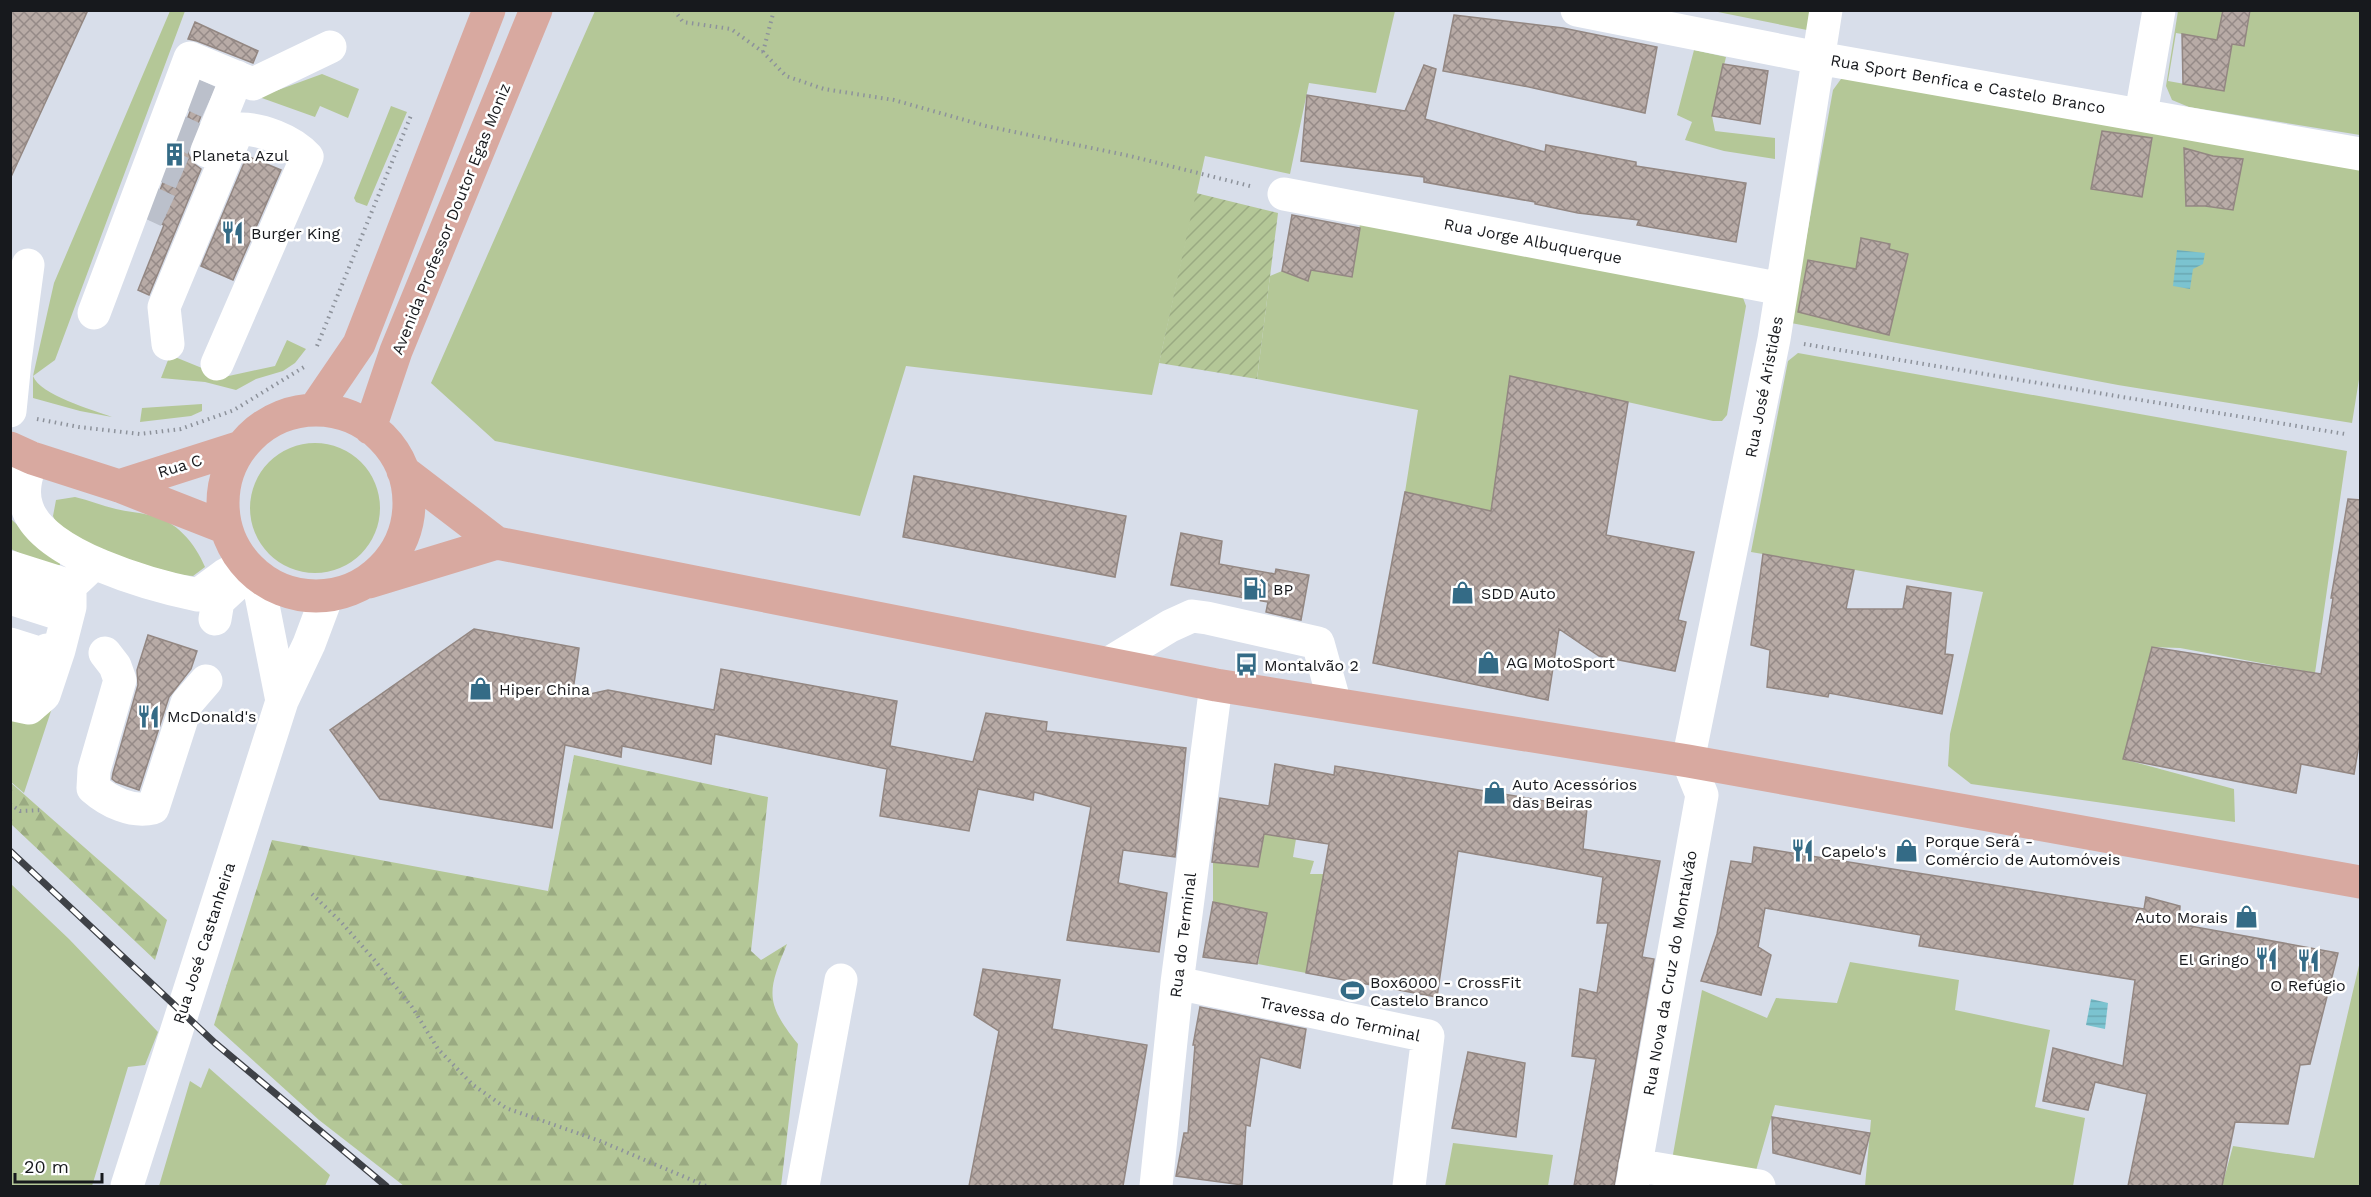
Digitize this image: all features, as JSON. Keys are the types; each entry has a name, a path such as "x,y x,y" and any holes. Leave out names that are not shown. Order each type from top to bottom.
{"main road":[{"path":"314,410 359,344 489,10"},
{"name":"Avenida Professor Doutor Egas Moniz","path":"370,428 396,351 536,10"},
{"path":"362,584 377,574 389,561 405,528 408,493 403,471 396,457 370,428 340,414 314,410 285,416 269,423 241,447 226,480 223,496 226,528 236,550 251,570 274,586 292,593 327,596 497,543"},
{"name":"Rua C","path":"119,486 241,447"},
{"name":"Rua C","path":"18,467 119,486 226,528"},
{"path":"403,471 497,543 1216,685 1688,761 2361,882"}],"street":[{"name":"Rua Sport Benfica e Castelo Branco","path":"1577,10 1818,58 2361,154"},
{"name":"Rua José Aristides","path":"1688,761 1774,339 1826,10"},
{"path":"2141,114 2159,10"},
{"path":"94,313 190,58 253,84 330,47"},
{"path":"181,216 237,77"},
{"path":"168,344 164,307 238,129 252,129 299,148 306,157 218,364"},
{"name":"Rua Jorge Albuquerque","path":"1284,194 1782,289"},
{"path":"10,411 28,265"},
{"path":"18,467 27,508 38,527 58,543 153,593 207,607 225,575 251,570"},
{"path":"10,673 36,681 65,600 93,563"},
{"path":"10,567 65,600 70,607 44,695 29,708 10,704"},
{"name":"Rua José Castanheira","path":"251,570 282,701"},
{"name":"Rua José Castanheira","path":"127,1186 282,701 309,644 327,596"},
{"path":"10,598 65,600"},
{"path":"1109,663 1170,626 1192,616 1207,618 1318,643 1335,704"},
{"path":"10,644 45,655"},
{"path":"105,653 115,666 120,680 94,770 93,788 107,800 141,811 153,808 187,703 206,681"},
{"name":"Rua do Terminal","path":"1156,1186 1176,983 1216,685"},
{"name":"Rua Nova da Cruz do Montalvão","path":"1634,1176 1702,795 1688,761"},
{"path":"803,1186 841,980"},
{"name":"Travessa do Terminal","path":"1176,983 1428,1036 1409,1186"},
{"path":"1634,1176 1759,1186"}],"path":[{"path":"674,10 683,22 731,29 763,52 786,76 824,89 894,100 986,126 1130,156 1284,194"},
{"path":"763,52 774,10"},
{"path":"1774,339 2345,434"},
{"path":"10,804 20,811 43,810"},
{"path":"312,894 342,923 376,963 412,1007 438,1049 473,1085 506,1108 600,1141 706,1186"}],"green space":[{"path":"170,11 185,11 55,360 33,376 54,283"},
{"path":"595,11 1395,11 1376,93 1309,83 1290,174 1205,156 1152,395 906,366 860,516 495,441 431,383"},
{"path":"1713,11 1811,11 1807,30"},
{"path":"2178,11 2223,11 2217,40 2176,33 2168,81 2224,91 2232,44 2250,11 2360,11 2360,135 2189,107 2172,100 2166,86"},
{"path":"1694,50 1726,57 1712,116 1715,131 1775,138 1775,159 1724,151 1685,140 1692,122 1677,115"},
{"path":"322,74 359,89 348,118 320,106 315,117 259,97"},
{"path":"1855,76 2360,170 2360,373 2352,423 2118,385 1791,323 1833,90 1841,79"},
{"path":"391,106 407,112 367,206 356,202 354,198"},
{"path":"1196,193 1278,213 1257,379 1159,363"},
{"path":"1360,224 1742,295 1746,306 1727,415 1722,421 1713,421 1510,376 1491,511 1405,492 1418,410 1257,379 1270,276 1282,271 1308,281 1311,270 1352,277"},
{"path":"287,340 306,349 295,363 283,371 256,379 236,390 205,382 161,378 170,355 224,377 275,366"},
{"path":"1798,353 2347,451 2315,673 2180,648 2152,647 2123,759 2234,789 2235,822 1971,784 1948,766 1950,734 1983,592 1751,552 1788,361"},
{"path":"33,376 38,383 56,395 112,417 33,398"},
{"path":"202,404 202,411 191,416 140,422 142,408"},
{"path":"315,443 340,448 361,462 375,483 380,508 375,533 361,554 340,568 315,573 290,568 269,554 255,533 250,508 255,483 269,462 290,448"},
{"path":"75,497 111,508 149,515 168,522 190,541 205,567 193,576 181,575 95,552 59,529 53,516 56,500"},
{"path":"10,518 60,561 60,565 46,566 11,549"},
{"path":"53,705 24,793 11,782 11,713"},
{"path":"574,755 768,797 751,951 761,960 787,944 776,974 773,997 780,1018 798,1044 781,1186 404,1186 319,1120 214,1025 272,840 548,891"},
{"path":"10,782 167,920 155,960 11,824"},
{"path":"1267,819 1276,836 1296,839 1293,857 1314,861 1310,874 1324,874 1306,973 1258,964 1267,913 1213,902 1213,862 1258,867"},
{"path":"11,884 69,939 158,1032 145,1065 128,1067 92,1186 11,1186"},
{"path":"2360,961 2360,1186 2222,1186 2233,1146 2314,1158"},
{"path":"1850,962 1959,980 1955,1010 2050,1030 2035,1107 2085,1118 2073,1186 1865,1186 1871,1120 1775,1105 1755,1174 1672,1160 1702,990 1767,1018 1776,998 1837,1003"},
{"path":"209,1068 330,1175 325,1186 159,1186 190,1081 201,1088"},
{"path":"1453,1143 1553,1155 1548,1186 1445,1186"}],"water":[{"path":"2177,250 2205,253 2203,264 2193,269 2190,289 2173,286"},
{"path":"2091,999 2108,1003 2105,1029 2086,1025"}],"building":[{"path":"10,10 88,10 10,179"},
{"path":"2223,10 2250,10 2244,46 2232,44 2224,91 2183,84 2182,34 2217,40"},
{"path":"1454,15 1563,28 1657,47 1645,113 1529,87 1443,71"},
{"path":"195,22 258,51 253,63 188,39"},
{"path":"1723,64 1768,71 1760,124 1712,116"},
{"path":"1424,65 1436,69 1425,119 1545,152 1546,145 1636,162 1636,166 1746,183 1736,242 1637,225 1639,220 1578,213 1535,204 1535,202 1424,182 1424,177 1301,161 1307,95 1405,111"},
{"path":"201,83 212,88 188,153 193,163 201,169 149,295 138,290 164,225 149,219"},
{"path":"2102,131 2152,138 2142,197 2091,189"},
{"path":"2184,148 2213,156 2243,159 2233,210 2186,206"},
{"name":"Burger King","path":"247,156 281,170 233,280 201,266"},
{"path":"1292,215 1360,228 1352,277 1311,270 1308,281 1282,271"},
{"path":"1861,238 1890,244 1889,249 1908,254 1889,335 1798,312 1808,260 1856,269"},
{"path":"1510,376 1628,402 1606,535 1694,552 1678,620 1686,622 1675,671 1599,656 1559,629 1548,700 1373,663 1405,492 1491,511"},
{"path":"914,476 1126,516 1115,577 903,537"},
{"path":"2348,499 2361,500 2361,733 2354,774 2301,764 2296,793 2123,759 2152,647 2321,674"},
{"path":"1181,533 1222,541 1219,564 1275,574 1276,569 1309,575 1301,620 1266,612 1268,602 1171,585"},
{"path":"1763,554 1854,570 1846,609 1903,609 1907,586 1951,593 1945,654 1953,655 1942,714 1829,693 1828,697 1767,687 1770,650 1751,645"},
{"path":"474,629 579,648 572,698 608,690 714,710 721,669 897,701 890,746 973,762 986,713 1047,722 1046,731 1186,748 1175,857 1123,850 1118,883 1167,893 1159,952 1067,940 1091,807 1034,792 1033,800 978,789 969,831 880,816 887,769 715,734 711,764 622,746 621,757 565,745 552,828 380,799 330,730"},
{"name":"McDonald's","path":"148,635 197,651 191,669 169,697 139,790 112,779 138,685 137,670"},
{"path":"1275,764 1334,775 1335,766 1587,808 1583,849 1660,861 1642,957 1654,959 1614,1186 1574,1186 1596,1059 1572,1056 1580,989 1597,993 1608,923 1597,923 1603,877 1458,851 1437,997 1306,973 1329,844 1264,834 1258,867 1212,862 1220,798 1269,806"},
{"path":"1754,847 2144,909 2146,897 2180,906 2179,924 2338,953 2310,1064 2300,1065 2288,1124 2235,1122 2222,1186 2128,1186 2147,1094 2095,1082 2088,1110 2043,1101 2053,1048 2123,1066 2135,980 1919,946 1921,935 1765,908 1758,947 1771,955 1761,995 1701,981 1717,934 1731,861 1752,864"},
{"path":"1213,902 1267,913 1257,964 1203,957"},
{"path":"983,969 1060,980 1052,1029 1147,1045 1123,1186 969,1186 999,1031 974,1015"},
{"path":"1200,1007 1306,1029 1300,1068 1260,1057 1250,1126 1246,1125 1242,1185 1176,1176 1184,1133 1188,1133 1195,1045 1193,1045"},
{"path":"1468,1052 1525,1063 1516,1137 1452,1128"},
{"path":"1772,1117 1870,1133 1860,1174 1773,1153"}],"tunnel":[{"path":"179,88 224,109"},
{"path":"165,125 209,146"},
{"path":"152,160 196,179"},
{"path":"138,197 181,217"}],"railway":[{"path":"10,851 215,1043 386,1186"}],"place":[{"name":"Planeta Azul","path":"174,155"},
{"name":"Burger King","path":"233,233"},
{"name":"BP","path":"1255,589"},
{"name":"SDD Auto","path":"1463,593"},
{"name":"AG MotoSport","path":"1488,662"},
{"name":"Montalvão 2","path":"1246,665"},
{"name":"Hiper China","path":"481,689"},
{"name":"McDonald's","path":"149,716"},
{"name":"Auto Acessórios das Beiras","path":"1494,793"},
{"name":"Porque Será - Comércio de Automóveis","path":"1907,850"},
{"name":"Capelo's","path":"1803,851"},
{"name":"Auto Morais","path":"2246,917"},
{"name":"El Gringo","path":"2267,959"},
{"name":"O Refúgio","path":"2308,960"},
{"name":"Box6000 - CrossFit Castelo Branco","path":"1352,991"}]}
